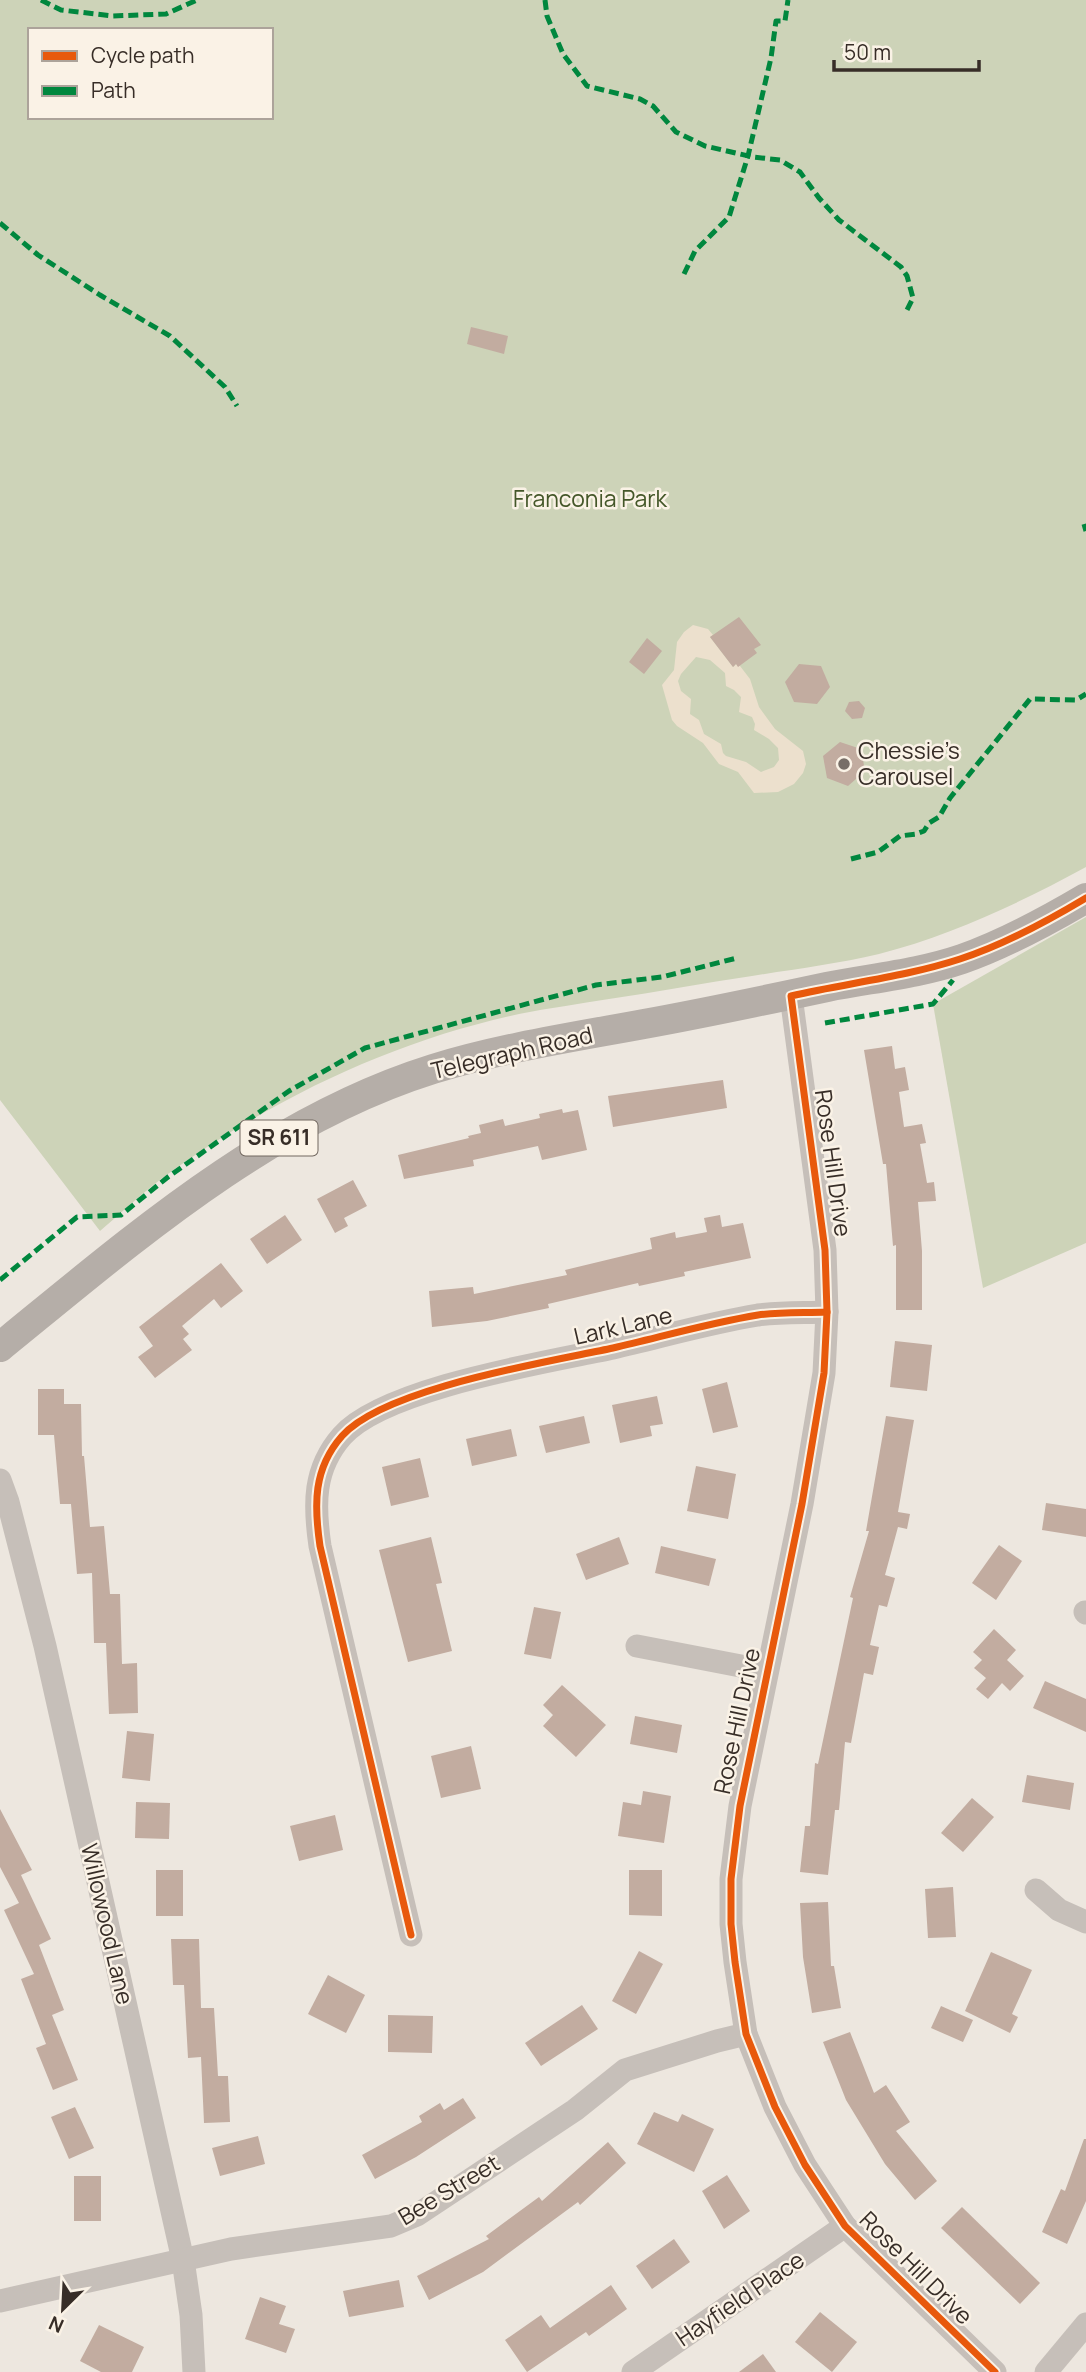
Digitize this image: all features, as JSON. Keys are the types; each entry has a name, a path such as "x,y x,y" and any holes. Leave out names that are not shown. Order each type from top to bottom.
{"main road":[{"name":"Telegraph Road","path":"0,1347 192,1196 280,1137 397,1082 467,1059 523,1046 791,996 962,959 1017,936 1086,898"}],"street":[{"name":"Rose Hill Drive","path":"791,996 821,1206 827,1312 819,1414 740,1806 731,1879 734,1949 746,2035 775,2107 794,2145 845,2226 995,2372"},
{"name":"Lark Lane","path":"411,1935 320,1546 315,1513 316,1493 331,1452 356,1422 374,1412 429,1391 760,1315 827,1312"},
{"name":"Willowood Lane","path":"0,1480 45,1646 183,2260 191,2315 194,2372"},
{"path":"637,1646 767,1671"},
{"path":"1036,1889 1059,1909 1086,1922"},
{"name":"Bee Street","path":"0,2301 231,2249 391,2225 417,2215 575,2110 625,2070 746,2035"},
{"name":"Hayfield Place","path":"633,2372 845,2226"},
{"path":"1046,2372 1086,2323"}],"green space":[{"name":"Franconia Park","path":"0,0 1086,0 1086,867 985,917 879,954 832,964 530,1012 423,1041 331,1078 244,1124 161,1179 100,1231 0,1100"},
{"path":"1086,917 1086,1243 983,1288 933,1004"}],"shaded area":[{"path":"693,625 708,629 713,635 710,637 733,667 736,664 740,666 750,679 759,707 775,729 803,751 806,764 794,784 778,792 754,793 738,772 719,764 703,743 672,720 662,685 674,670 677,642","holes":["696,657 710,660 725,673 726,686 741,697 739,712 752,717 754,730 778,748 779,760 774,767 761,772 746,762 726,756 721,744 704,734 699,720 690,714 691,699 681,691 678,681"]}],"building":[{"path":"471,327 508,336 504,354 467,344"},
{"path":"739,617 761,645 754,649 757,653 738,667 736,664 733,667 710,637"},
{"path":"647,638 662,651 644,674 629,662"},
{"path":"799,664 821,666 830,687 817,704 794,702 785,682"},
{"path":"859,701 865,708 862,718 852,719 845,711 849,702"},
{"path":"840,742 861,749 865,771 848,786 827,778 823,756"},
{"path":"892,1046 895,1069 905,1067 909,1090 899,1092 904,1127 922,1124 926,1143 920,1144 927,1183 934,1182 936,1201 918,1202 922,1251 922,1310 896,1310 896,1245 893,1246 886,1164 883,1164 864,1050"},
{"path":"723,1080 727,1108 613,1127 608,1096"},
{"path":"562,1109 563,1113 578,1110 587,1150 542,1160 538,1146 473,1160 474,1166 404,1179 398,1155 469,1138 468,1136 481,1133 479,1125 503,1119 505,1126 540,1118 539,1114"},
{"path":"353,1180 367,1206 344,1218 348,1226 335,1233 317,1199"},
{"path":"285,1215 302,1240 267,1264 250,1239"},
{"path":"720,1215 722,1227 743,1223 751,1258 684,1272 685,1276 639,1286 638,1283 548,1304 549,1308 487,1321 432,1327 429,1291 473,1287 474,1294 567,1275 565,1270 652,1249 650,1238 675,1232 676,1238 707,1232 704,1218"},
{"path":"221,1263 243,1291 221,1308 214,1299 182,1326 189,1334 183,1339 192,1350 155,1378 138,1357 153,1346 139,1327"},
{"path":"895,1341 932,1345 927,1391 890,1387"},
{"path":"727,1382 738,1427 713,1433 702,1389"},
{"path":"38,1389 64,1389 64,1404 81,1404 82,1456 90,1527 104,1526 110,1594 120,1594 122,1664 137,1663 138,1713 109,1714 106,1643 94,1643 92,1573 77,1574 71,1504 60,1504 54,1435 38,1435"},
{"path":"657,1396 663,1424 650,1426 652,1436 620,1443 612,1405"},
{"path":"584,1416 590,1443 546,1453 539,1426"},
{"path":"886,1416 914,1420 898,1512 910,1514 907,1529 898,1527 885,1575 895,1578 887,1607 879,1605 870,1645 879,1647 873,1675 864,1673 851,1743 845,1742 839,1810 835,1810 828,1875 800,1872 805,1826 810,1826 815,1763 818,1764 853,1598 850,1597 869,1531 866,1531"},
{"path":"511,1429 517,1456 472,1466 466,1439"},
{"path":"420,1458 429,1497 391,1506 382,1467"},
{"path":"696,1466 736,1474 728,1519 687,1511"},
{"path":"1046,1503 1086,1509 1086,1537 1042,1530"},
{"path":"431,1537 442,1583 436,1584 452,1651 408,1662 379,1550"},
{"path":"619,1537 629,1564 586,1580 576,1554"},
{"path":"999,1545 1022,1561 996,1600 972,1583"},
{"path":"661,1546 716,1559 709,1586 655,1573"},
{"path":"534,1607 561,1612 551,1659 524,1654"},
{"path":"994,1629 1016,1650 1007,1660 1024,1676 1010,1691 1002,1683 988,1699 976,1689 986,1678 974,1668 982,1660 973,1652"},
{"path":"1045,1681 1086,1699 1086,1732 1033,1708"},
{"path":"562,1685 606,1725 576,1757 543,1726 553,1715 543,1705"},
{"path":"635,1716 682,1725 677,1753 630,1744"},
{"path":"127,1731 154,1734 150,1781 122,1778"},
{"path":"471,1746 481,1789 441,1798 431,1756"},
{"path":"1027,1775 1074,1783 1070,1810 1022,1802"},
{"path":"643,1791 671,1796 664,1843 618,1836 623,1802 641,1805"},
{"path":"972,1798 994,1817 963,1852 941,1833"},
{"path":"136,1802 170,1803 169,1839 135,1838"},
{"path":"0,1809 32,1870 21,1875 51,1939 39,1945 64,2010 52,2015 78,2080 53,2090 36,2048 46,2044 21,1979 34,1974 4,1910 19,1903 0,1867"},
{"path":"335,1815 343,1850 299,1861 290,1826"},
{"path":"156,1870 183,1870 183,1916 156,1916"},
{"path":"629,1870 662,1870 662,1916 629,1915"},
{"path":"953,1887 956,1937 928,1938 925,1889"},
{"path":"828,1902 831,1966 834,1966 841,2008 812,2013 803,1957 800,1903"},
{"path":"171,1939 199,1939 201,2008 214,2008 218,2076 228,2076 230,2122 204,2123 201,2057 188,2058 184,1985 173,1985"},
{"path":"639,1951 663,1964 636,2014 612,2001"},
{"path":"991,1952 1032,1970 1012,2014 1018,2017 1010,2033 965,2011"},
{"path":"328,1975 365,1995 346,2033 308,2014"},
{"path":"582,2005 598,2029 541,2066 525,2043"},
{"path":"941,2006 973,2020 963,2042 931,2028"},
{"path":"388,2015 433,2016 432,2053 388,2052"},
{"path":"850,2032 874,2093 886,2085 910,2122 896,2131 937,2181 915,2200 885,2164 846,2100 823,2042"},
{"path":"463,2098 476,2118 416,2157 375,2179 362,2155 422,2122 419,2116 440,2103 444,2110"},
{"path":"75,2107 94,2148 69,2159 51,2117"},
{"path":"654,2112 678,2122 682,2114 714,2129 694,2172 637,2144"},
{"path":"258,2136 265,2164 220,2176 212,2148"},
{"path":"1084,2139 1086,2201 1067,2244 1042,2232 1061,2189 1065,2191"},
{"path":"608,2142 626,2163 580,2205 578,2202 483,2272 429,2300 417,2276 489,2239 486,2236 539,2197 542,2201"},
{"path":"727,2175 750,2211 724,2229 702,2191"},
{"path":"74,2176 101,2176 101,2221 74,2221"},
{"path":"962,2207 1040,2283 1020,2304 941,2228"},
{"path":"674,2239 690,2262 652,2289 636,2266"},
{"path":"399,2280 404,2307 349,2317 343,2291"},
{"path":"611,2285 627,2309 589,2336 586,2332 527,2372 505,2340 541,2315 550,2328"},
{"path":"260,2297 286,2306 279,2324 295,2329 286,2353 245,2339"},
{"path":"820,2312 857,2342 832,2372 795,2342"},
{"path":"99,2325 144,2347 132,2372 101,2372 80,2361"},
{"path":"763,2354 776,2372 739,2372"}],"marked path":[{"path":"41,0 61,10 113,16 166,14 197,0"},
{"path":"545,0 547,16 563,54 587,86 640,99 653,106 676,132 705,146 780,160 800,172 839,220 901,267 907,276 913,298 907,310"},
{"path":"684,274 695,251 729,217 748,156 771,58 776,21 785,21 788,0"},
{"path":"0,223 38,255 170,336 225,387 237,406"},
{"path":"1084,524 1086,531"},
{"path":"851,859 878,852 900,836 924,831 929,823 939,817 950,798 1030,699 1076,700 1086,694"},
{"path":"0,1280 77,1217 121,1215 168,1177 289,1091 365,1048 596,985 662,977 737,958"},
{"path":"825,1023 933,1004 953,980"}],"cycle path":[{"path":"995,2372 845,2226 805,2165 775,2107 746,2034 731,1924 731,1879 740,1806 802,1504 824,1373 827,1312 825,1250 791,996 897,975 960,959 1024,932 1086,898"},
{"path":"411,1935 320,1546 318,1488 325,1461 332,1449 342,1436 363,1419 393,1404 469,1379 740,1318 775,1313 827,1312"}],"place":[{"name":"Chessie’s Carousel","path":"844,764"}]}
